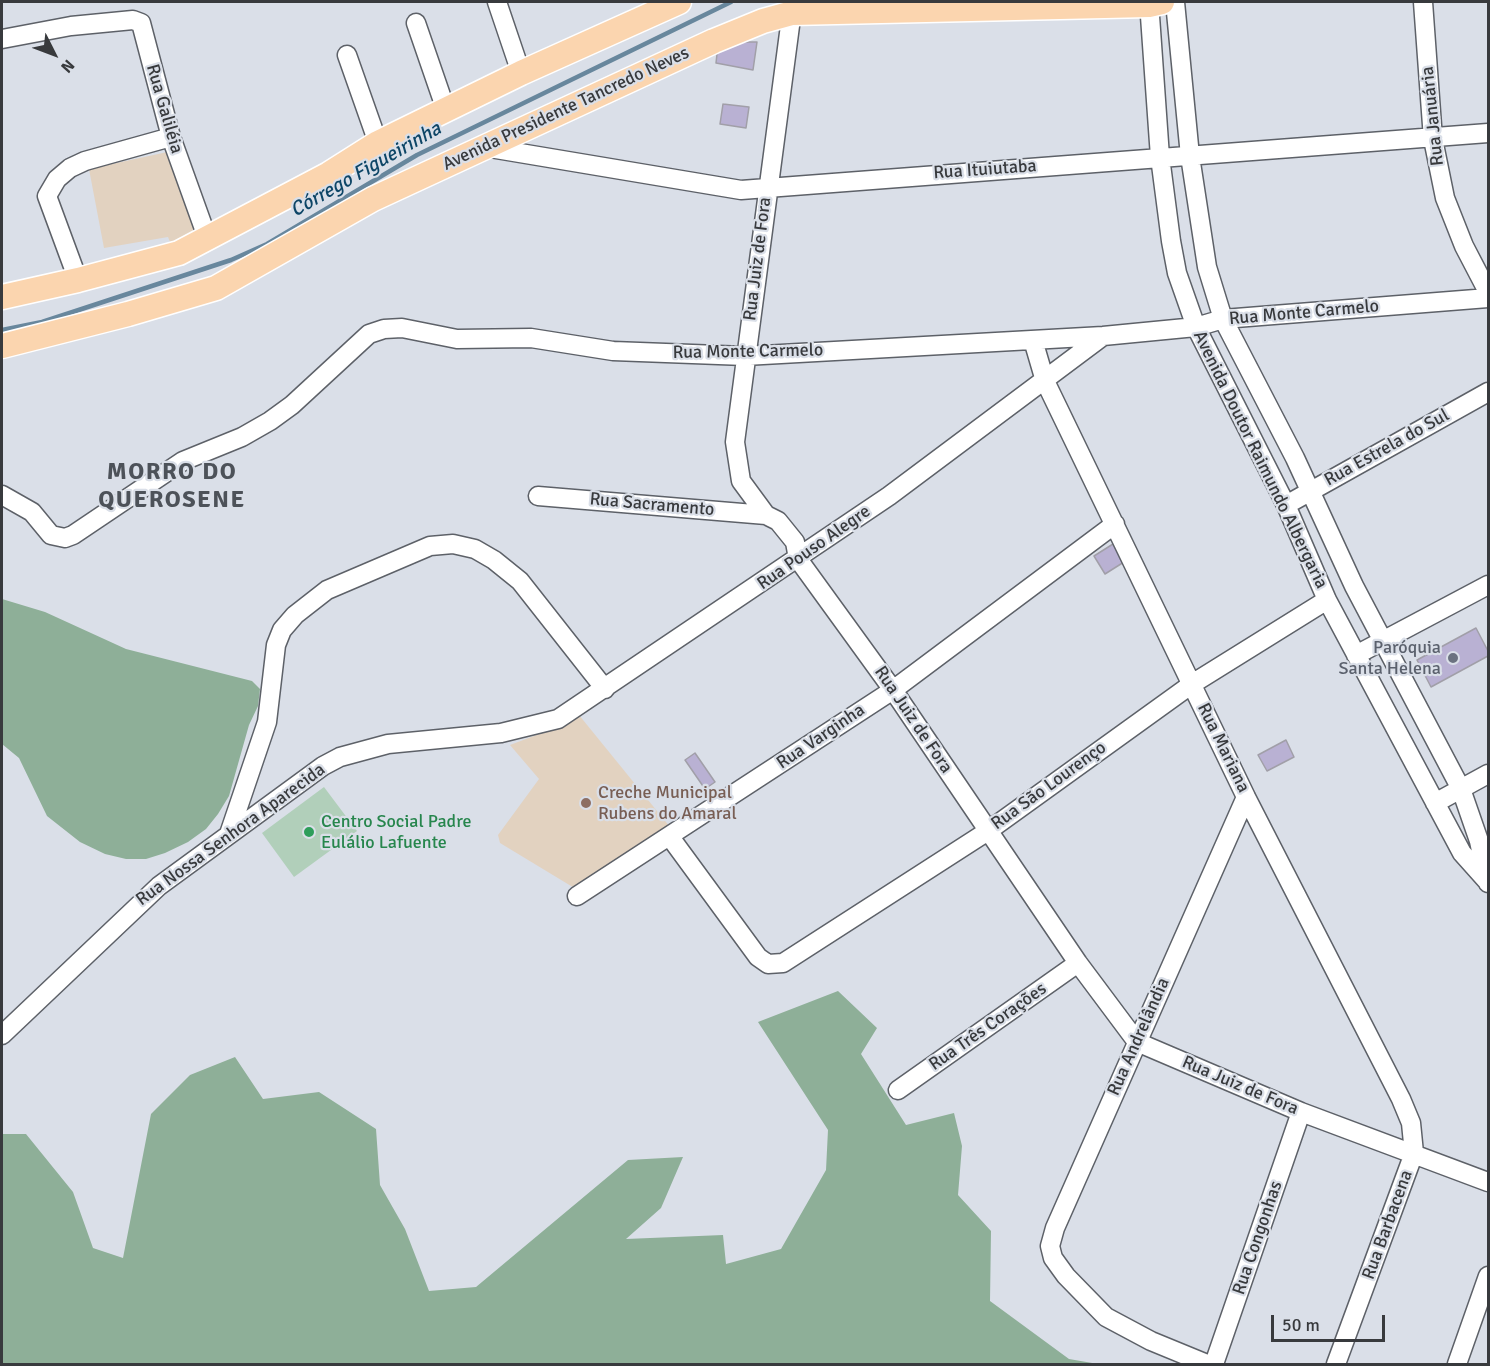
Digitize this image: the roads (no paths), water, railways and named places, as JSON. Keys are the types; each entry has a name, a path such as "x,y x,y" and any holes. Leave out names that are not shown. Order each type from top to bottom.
{"main road":[{"name":"Avenida Presidente Tancredo Neves","path":"2,346 128,314 216,288 373,199 714,40 793,7 1153,3"},
{"path":"2,297 78,280 179,253 208,240 329,174 378,142 670,4"}],"street":[{"path":"496,2 521,73"},
{"name":"Avenida Doutor Raimundo Albergaria","path":"1175,2 1190,156 1207,267 1223,319 1310,490 1353,586 1461,789 1479,842 1488,882"},
{"name":"Rua Januária","path":"1423,2 1433,139 1445,198 1464,246 1488,292"},
{"name":"Avenida Doutor Raimundo Albergaria","path":"1153,3 1160,157 1177,273 1196,327 1286,505 1327,600 1462,853 1488,882"},
{"name":"Rua Juiz de Fora","path":"793,7 767,188 735,442 741,481 766,515 778,521 795,542 798,559 893,690 1078,963 1137,1042 1301,1112 1488,1182"},
{"name":"Rua Galiléia","path":"2,39 92,24 133,20 141,24 171,137 208,240"},
{"path":"416,23 446,110"},
{"path":"347,55 378,142"},
{"name":"Rua Ituiutaba","path":"484,147 741,190 1488,133"},
{"path":"78,280 47,196 57,179 70,168 85,161 171,137"},
{"name":"Rua Monte Carmelo","path":"2,495 22,504 32,512 51,535 65,538 73,535 183,461 242,437 270,421 292,405 369,334 384,329 402,328 457,339 531,338 613,351 745,356 1103,336 1196,327 1223,319 1488,298"},
{"name":"Rua Pouso Alegre","path":"509,731 558,719 605,689 798,559 1045,381 1103,336"},
{"name":"Rua Mariana","path":"1033,340 1045,381 1246,797 1401,1099 1413,1131 1414,1153"},
{"name":"Rua Estrela do Sul","path":"1286,505 1488,392"},
{"name":"Rua Sacramento","path":"538,496 766,515"},
{"name":"Rua Varginha","path":"577,896 893,690 1115,524"},
{"path":"229,834 267,722 276,645 282,630 295,615 327,590 430,546 453,544 475,549 494,560 520,581 605,689"},
{"path":"1356,655 1383,643 1488,585"},
{"name":"Rua São Lourenço","path":"670,837 758,957 768,964 783,963 988,831 1192,684 1327,600"},
{"name":"Rua Nossa Senhora Aparecida","path":"2,1035 132,909 229,834 323,766 340,757 388,744 509,731"},
{"path":"1435,803 1488,774"},
{"name":"Rua Andrelândia","path":"1207,1365 1151,1341 1106,1317 1066,1276 1053,1258 1050,1246 1055,1228 1246,797"},
{"name":"Rua Três Corações","path":"898,1090 1078,963"},
{"name":"Rua Congonhas","path":"1214,1365 1301,1112"},
{"name":"Rua Barbacena","path":"1336,1365 1414,1153"},
{"path":"1457,1365 1488,1276"}],"waterway":[{"name":"Córrego Figueirinha","path":"2,330 42,322 231,260 267,244 417,155 731,2"}],"place":[{"name":"Paróquia Santa Helena","path":"1453,658"},
{"name":"Creche Municipal Rubens do Amaral","path":"586,803"},
{"name":"Centro Social Padre Eulálio Lafuente","path":"309,832"}],"district":[{"name":"MORRO DO QUEROSENE","path":"172,487"}]}
